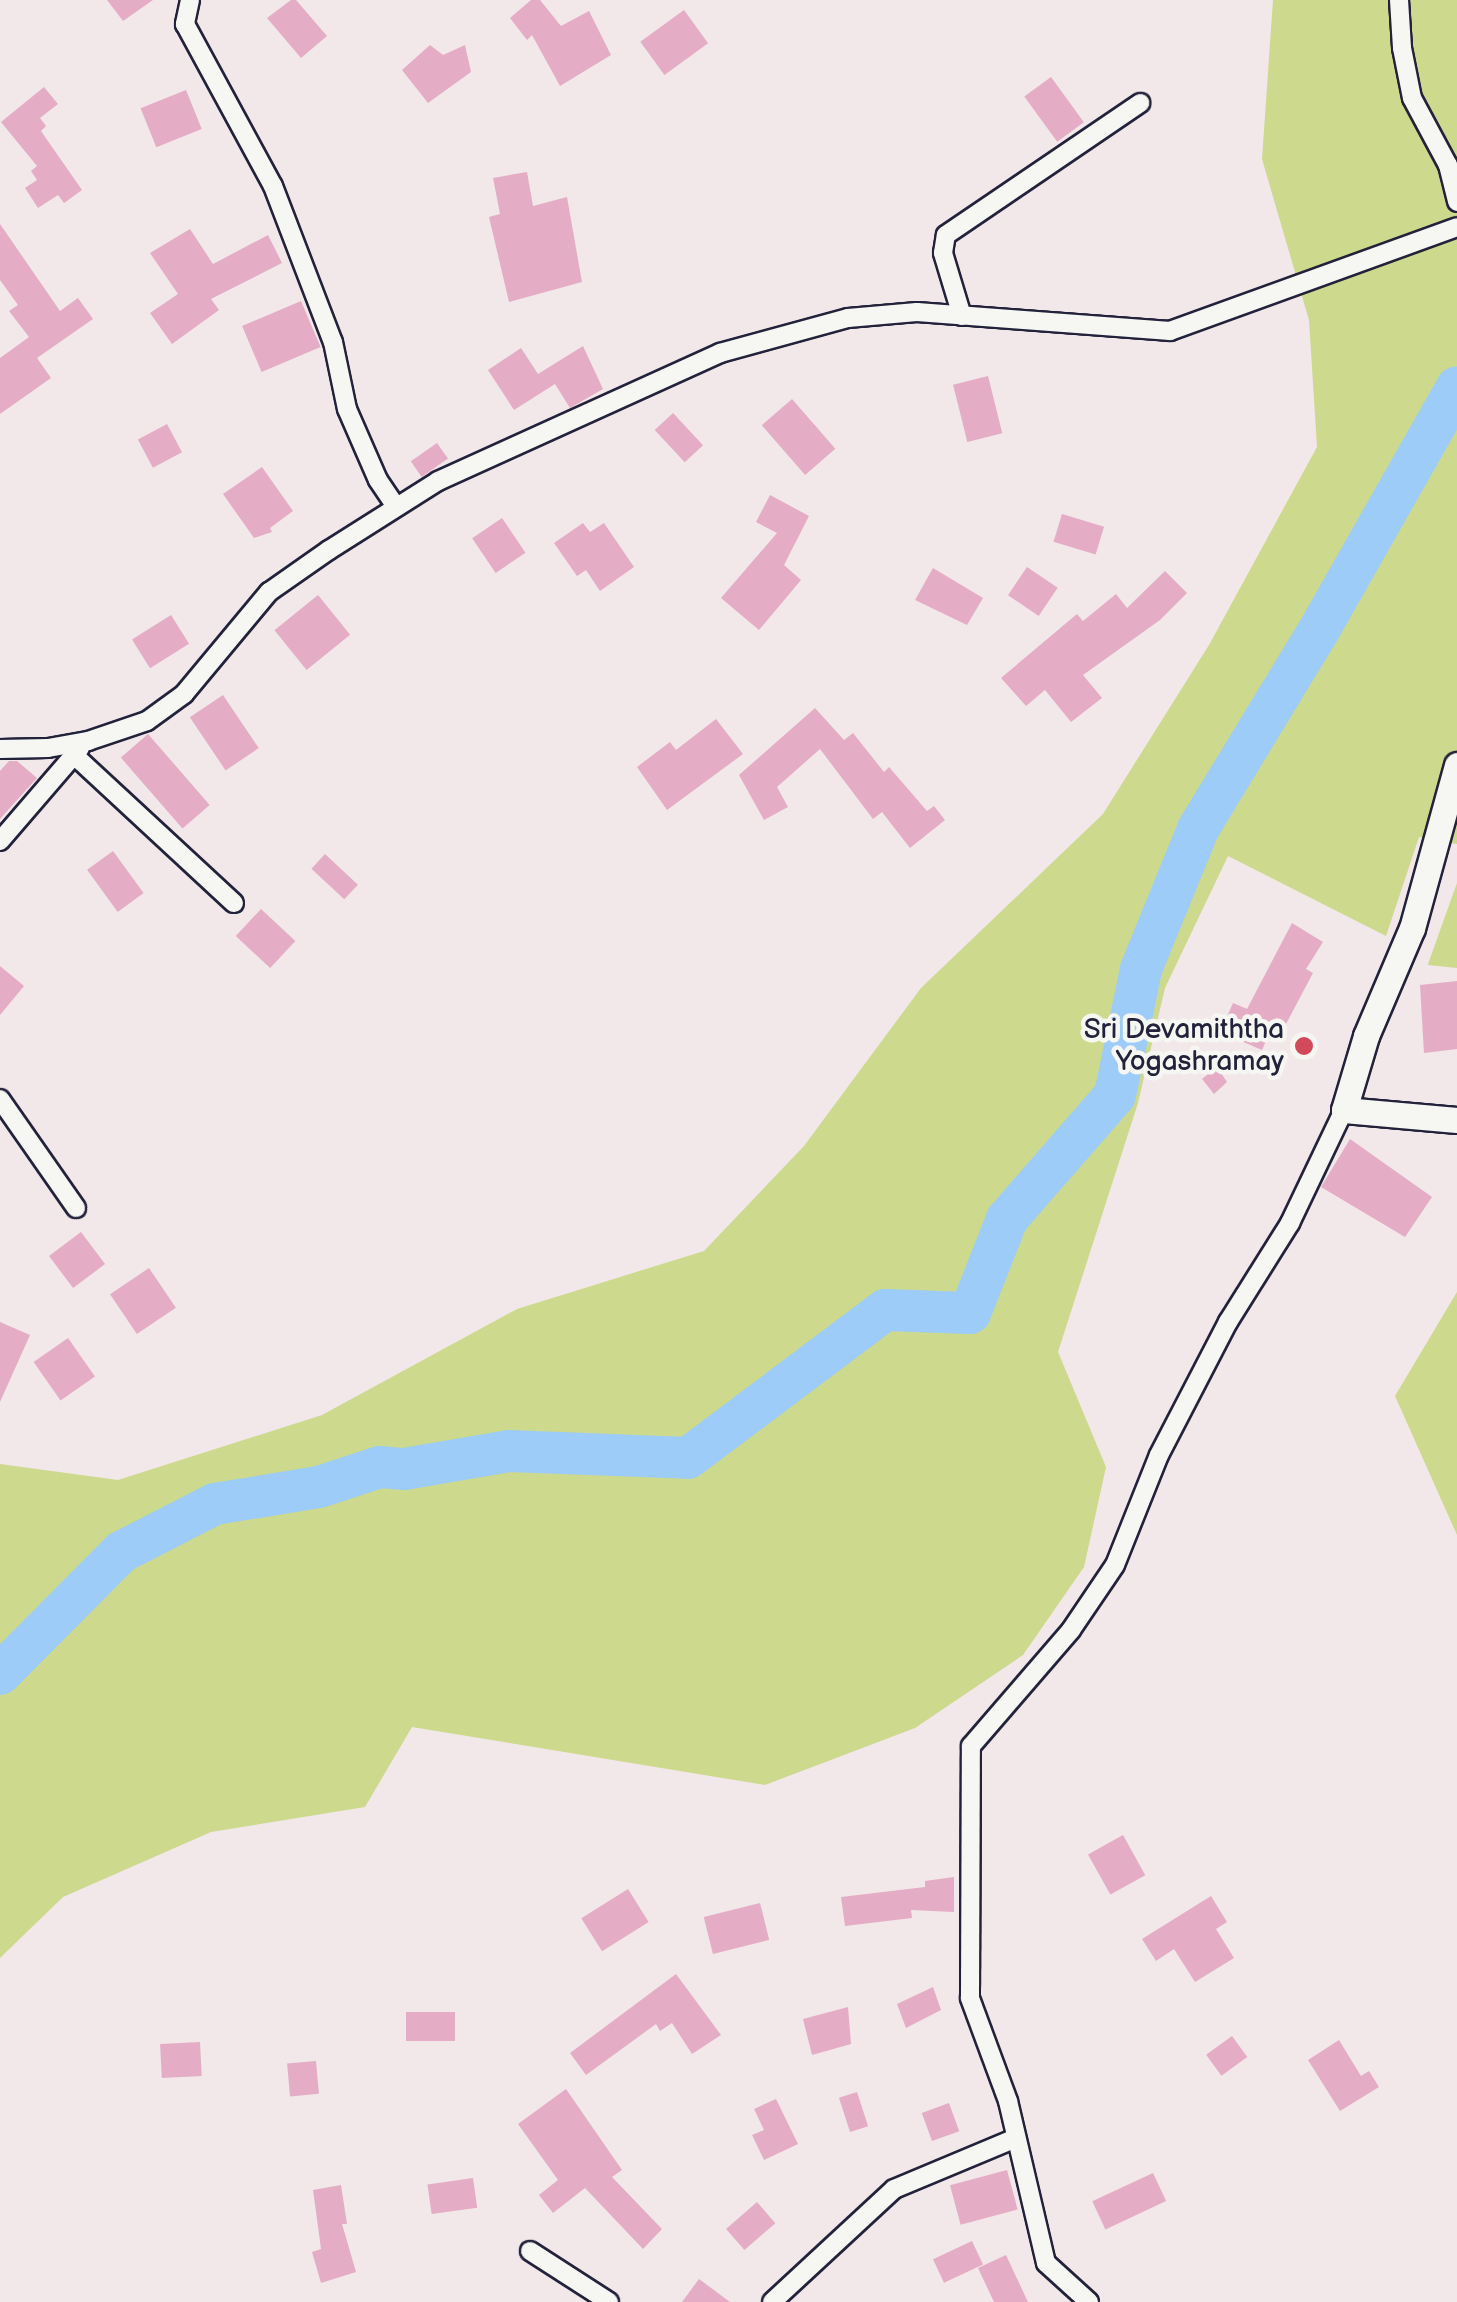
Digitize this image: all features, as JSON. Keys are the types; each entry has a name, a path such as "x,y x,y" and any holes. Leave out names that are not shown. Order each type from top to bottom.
{"street":[{"path":"190,0 184,24 273,186 333,342 347,409 378,480 396,507"},
{"path":"1399,0 1402,48 1412,98 1448,166 1457,202"},
{"path":"962,316 943,253 946,235 1140,104"},
{"path":"0,749 48,748 147,721 184,694 268,592 396,507 438,481 720,353 848,318 917,312 1170,331 1457,227"},
{"path":"0,841 88,740"},
{"path":"74,755 234,903"},
{"path":"1089,2302 1046,2264 1016,2138 970,1998 971,1746 1071,1630 1115,1565 1158,1455 1228,1322 1290,1223 1344,1110 1366,1036 1412,928 1457,766"},
{"path":"0,1099 76,1208"},
{"path":"1344,1110 1457,1120"},
{"path":"772,2302 894,2189 1016,2138"},
{"path":"530,2250 608,2302"}],"green space":[{"path":"1273,0 1457,0 1457,844 1419,837 1386,936 1228,856 1165,988 1138,1103 1058,1352 1106,1467 1084,1567 1023,1655 915,1728 765,1785 412,1727 365,1807 211,1832 63,1897 0,1958 0,1464 118,1480 322,1415 517,1309 704,1251 804,1146 921,988 1103,814 1209,645 1317,447 1309,320 1262,159"},
{"path":"1457,883 1457,968 1428,965 1428,964"},
{"path":"1457,1292 1457,1535 1395,1396"}],"building":[{"path":"107,0 153,0 123,21"},
{"path":"296,0 327,36 301,58 267,18"},
{"path":"531,0 540,0 561,26 589,11 611,55 560,86 532,35 527,40 510,18"},
{"path":"684,10 708,43 664,75 640,42"},
{"path":"430,45 443,55 465,45 471,72 428,103 402,70"},
{"path":"1051,77 1084,122 1057,142 1024,96"},
{"path":"44,87 58,104 40,118 46,126 41,131 82,190 64,203 58,195 38,208 25,188 37,180 31,171 37,166 1,122"},
{"path":"186,90 202,129 156,147 141,108"},
{"path":"527,172 533,206 567,197 582,282 509,302 489,217 500,214 493,178"},
{"path":"0,224 60,311 78,298 93,319 37,358 51,378 0,414 0,358 29,337 9,311 18,305 0,280"},
{"path":"190,229 213,264 268,235 282,263 211,299 219,310 172,344 150,313 178,294 150,253"},
{"path":"301,301 321,347 262,372 242,326"},
{"path":"583,346 603,389 570,408 555,384 514,410 488,370 521,348 538,374"},
{"path":"988,376 1002,433 967,442 953,385"},
{"path":"792,399 835,449 805,475 762,425"},
{"path":"673,413 703,445 685,462 655,430"},
{"path":"167,424 182,452 153,468 138,439"},
{"path":"437,443 448,459 422,477 411,461"},
{"path":"262,467 293,511 270,528 272,532 254,538 223,494"},
{"path":"770,495 809,516 784,565 801,580 759,630 721,598 777,533 756,522"},
{"path":"1062,514 1104,527 1096,555 1054,542"},
{"path":"502,518 525,553 496,573 472,538"},
{"path":"583,523 590,532 604,523 634,567 600,591 586,570 577,576 554,543"},
{"path":"1027,567 1058,588 1039,616 1008,595"},
{"path":"933,568 983,598 967,625 915,600"},
{"path":"1165,571 1187,593 1160,620 1083,675 1102,698 1071,722 1045,690 1026,706 1001,678 1077,614 1083,621 1116,594 1127,608"},
{"path":"318,595 350,635 307,670 274,630"},
{"path":"171,615 189,644 150,668 132,639"},
{"path":"223,695 259,748 226,770 190,717"},
{"path":"815,708 844,740 853,733 884,772 889,767 927,811 934,806 945,820 910,848 882,812 873,819 820,749 777,787 788,807 764,820 739,775"},
{"path":"716,719 743,754 667,810 637,767 670,742 676,750"},
{"path":"148,734 210,805 183,829 121,758"},
{"path":"9,761 17,761 37,778 0,819 0,771"},
{"path":"113,851 144,893 118,912 87,870"},
{"path":"325,854 358,885 344,899 311,869"},
{"path":"261,909 295,941 270,968 236,936"},
{"path":"1292,923 1323,942 1306,969 1313,973 1286,1024 1276,1018 1262,1050 1220,1032 1233,1003 1247,1009"},
{"path":"0,966 24,986 0,1015"},
{"path":"1457,981 1457,1049 1424,1053 1420,985"},
{"path":"1217,1067 1227,1082 1214,1094 1202,1079"},
{"path":"1350,1139 1432,1197 1405,1237 1321,1187"},
{"path":"81,1232 105,1264 73,1288 49,1256"},
{"path":"149,1268 176,1308 137,1334 110,1294"},
{"path":"0,1322 30,1335 0,1402"},
{"path":"68,1338 95,1377 61,1401 34,1362"},
{"path":"1123,1835 1145,1875 1110,1895 1088,1854"},
{"path":"954,1877 954,1912 911,1910 912,1918 845,1926 841,1897 925,1887 925,1881"},
{"path":"628,1889 649,1922 602,1951 581,1918"},
{"path":"1211,1896 1227,1922 1216,1929 1234,1958 1195,1982 1174,1949 1156,1961 1142,1939"},
{"path":"760,1903 769,1940 713,1954 704,1917"},
{"path":"676,1974 721,2035 692,2054 672,2023 660,2031 656,2024 586,2075 570,2053"},
{"path":"933,1987 941,2010 906,2028 897,2004"},
{"path":"848,2007 851,2044 812,2055 803,2019"},
{"path":"406,2012 455,2012 455,2041 406,2041"},
{"path":"1232,2036 1247,2057 1221,2076 1206,2055"},
{"path":"1339,2040 1361,2076 1369,2071 1379,2087 1340,2111 1308,2060"},
{"path":"200,2042 202,2076 162,2078 160,2044"},
{"path":"316,2061 319,2094 290,2096 287,2064"},
{"path":"566,2089 622,2170 612,2177 662,2229 643,2249 585,2188 553,2213 539,2195 558,2180 518,2124"},
{"path":"857,2092 868,2126 850,2132 839,2098"},
{"path":"776,2099 798,2144 764,2160 752,2135 764,2130 754,2109"},
{"path":"949,2103 959,2131 932,2141 922,2113"},
{"path":"1007,2170 1018,2210 961,2225 950,2185"},
{"path":"1153,2173 1166,2201 1105,2229 1092,2201"},
{"path":"473,2178 477,2208 432,2214 427,2184"},
{"path":"341,2185 347,2224 342,2224 356,2272 321,2283 312,2252 321,2249 313,2190"},
{"path":"757,2202 775,2223 744,2250 726,2229"},
{"path":"972,2241 983,2265 944,2283 933,2259"},
{"path":"1006,2255 1028,2302 994,2302 978,2268"},
{"path":"699,2279 730,2302 682,2302"}],"waterway":[{"path":"0,1674 121,1552 215,1504 319,1487 380,1467 404,1469 509,1451 688,1458 885,1310 970,1313 1007,1219 1115,1095 1141,969 1198,829 1319,630 1457,387"}],"place":[{"name":"Sri Devamiththa Yogashramay","path":"1304,1046"}]}
